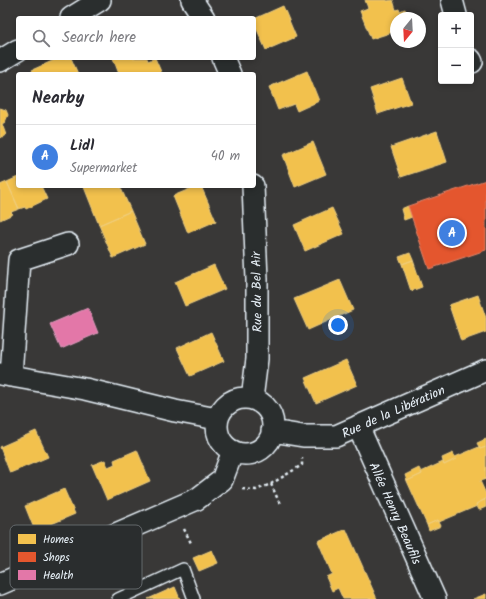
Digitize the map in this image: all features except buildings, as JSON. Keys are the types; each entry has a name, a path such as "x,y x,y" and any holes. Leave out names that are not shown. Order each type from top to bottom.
{"street":[{"path":"74,16 100,0"},
{"path":"192,0 203,16"},
{"path":"452,0 455,12"},
{"path":"0,61 16,51"},
{"path":"224,60 229,72"},
{"name":"Rue du Bel Air","path":"252,399 256,359 257,287 253,188"},
{"path":"68,244 19,260 6,375 85,389 175,411 217,419"},
{"name":"Rue de la Libération","path":"272,431 303,436 336,436 486,370"},
{"path":"235,399 252,399 260,402 271,415 273,423 272,431 267,442 257,451 249,454 241,454 225,446 219,438 217,419 221,410 235,399"},
{"name":"Allée Henry Beaufils","path":"358,426 435,599"},
{"path":"137,525 197,499 222,480 233,451"},
{"path":"0,584 10,580"}],"lane":[{"path":"142,588 183,569 194,599"},
{"path":"118,599 140,589"}],"path":[{"path":"222,480 240,489 256,490 271,484 302,465 303,436"},
{"path":"271,484 280,504"}],"place":[{"name":"Lidl","path":"452,233"}]}
